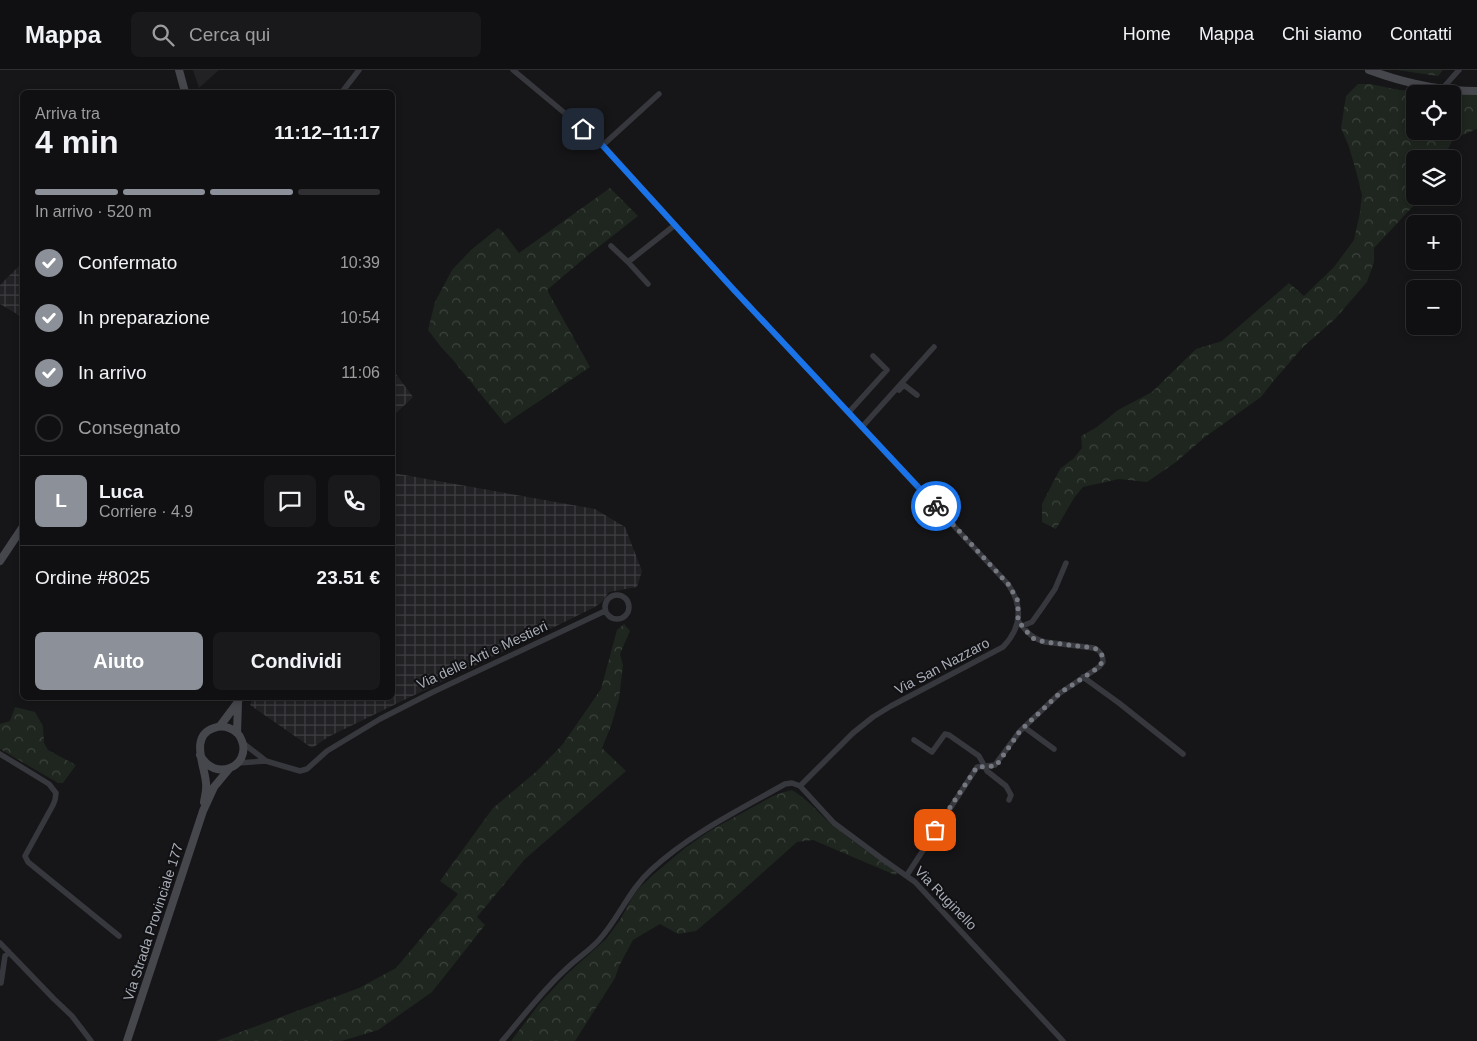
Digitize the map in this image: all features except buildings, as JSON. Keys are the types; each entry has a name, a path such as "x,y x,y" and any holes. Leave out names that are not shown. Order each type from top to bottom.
{"main road":[{"path":"179,70 184,90"},
{"path":"1369,70 1421,85"},
{"path":"1461,90 1477,91"},
{"path":"0,561 20,531"},
{"path":"238,763 242,755 243,743 237,732 229,727 220,726 239,700"},
{"path":"237,732 239,700"},
{"name":"Via Strada Provinciale 177","path":"203,811 206,784 200,755 200,744 203,736 211,729 220,726"},
{"path":"200,755 214,769 229,769"},
{"name":"Via Strada Provinciale 177","path":"127,1041 203,811 214,787 229,769 238,763"}],"street":[{"path":"344,90 359,70"},
{"path":"513,70 603,146 1008,584 1018,601 1020,623 1032,638 1045,642 1094,648 1099,650 1102,655 1103,662 1099,667 1060,693 1022,729 996,766 977,767 907,875"},
{"path":"519,75 525,70"},
{"path":"1446,85 1459,70"},
{"path":"603,146 659,94"},
{"path":"628,262 675,225"},
{"path":"611,246 648,284"},
{"path":"863,428 934,347"},
{"path":"849,412 887,370 872,356"},
{"path":"863,428 904,385 917,395"},
{"path":"1020,623 1032,622 1055,589 1066,563"},
{"name":"Via delle Arti e Mestieri","path":"613,594 622,595 628,602 629,610 619,619 612,618 605,611 606,601 613,594"},
{"name":"Via delle Arti e Mestieri","path":"238,763 266,762 300,771 307,769 327,751 380,719 605,611"},
{"name":"Via San Nazzaro","path":"800,786 853,732 873,717 1003,647 1020,623"},
{"path":"1084,677 1183,754"},
{"path":"1022,729 1054,749"},
{"path":"914,740 932,752 945,734 979,756 988,771 1006,786 1011,795 1009,800"},
{"name":"Via delle Arti e Mestieri","path":"243,743 266,762"},
{"path":"0,754 50,784 56,792 53,805 25,856 28,862 119,936"},
{"path":"502,1041 564,970 598,942 620,913 631,893 650,870 709,827 785,784 792,783 800,786"},
{"name":"Via Ruginello","path":"800,786 834,823 915,882 1063,1041"},
{"path":"0,944 72,1016 91,1041"},
{"path":"0,983 5,956 9,952"}],"shaded area":[{"path":"193,70 219,70 199,88"},
{"path":"20,265 20,316 0,304 0,285"},
{"path":"395,373 413,397 395,414"},
{"path":"395,473 595,509 625,527 642,571 637,587 609,592 602,602 593,608 328,737 312,748 250,705 252,700 395,700"}],"green space":[{"path":"1397,70 1443,70 1438,76"},
{"path":"1358,84 1370,84 1406,91 1406,140 1452,140 1448,150 1406,150 1406,205 1414,205 1374,248 1374,262 1367,282 1335,319 1303,347 1261,397 1205,437 1176,462 1147,482 1119,479 1083,487 1074,498 1056,529 1042,522 1042,504 1060,469 1074,458 1082,448 1081,436 1097,427 1118,410 1152,392 1196,349 1222,341 1289,283 1304,296 1334,267 1354,240 1362,195 1349,147 1341,128 1346,96"},
{"path":"1461,94 1477,94 1477,129 1461,136"},
{"path":"610,188 638,216 547,290 590,367 505,424 428,330 435,302 452,270 471,250 498,228 519,253"},
{"path":"624,624 630,631 620,654 623,665 619,699 602,748 626,771 525,859 477,917 485,925 432,992 378,1030 342,1041 216,1041 359,988 396,968 458,894 440,881 493,808 537,771 563,744 601,689 617,630"},
{"path":"15,707 35,712 43,726 44,743 48,750 76,765 63,783 58,783 0,749 0,724 10,721"},
{"path":"792,790 804,798 849,838 898,872 895,875 813,840 797,842 696,931 678,934 660,924 633,940 619,966 615,978 575,1041 511,1041 540,1003 567,974 606,939 620,920 633,896 654,874 685,848 711,830 773,796"}],"way so far":[{"path":"935,830 977,767 996,766 1020,731 1060,693 1099,667 1103,662 1099,650 1094,648 1045,642 1032,638 1018,621 1018,601 1014,592 936,506"}],"route":[{"path":"583,129 603,146 734,290 936,506"}]}
